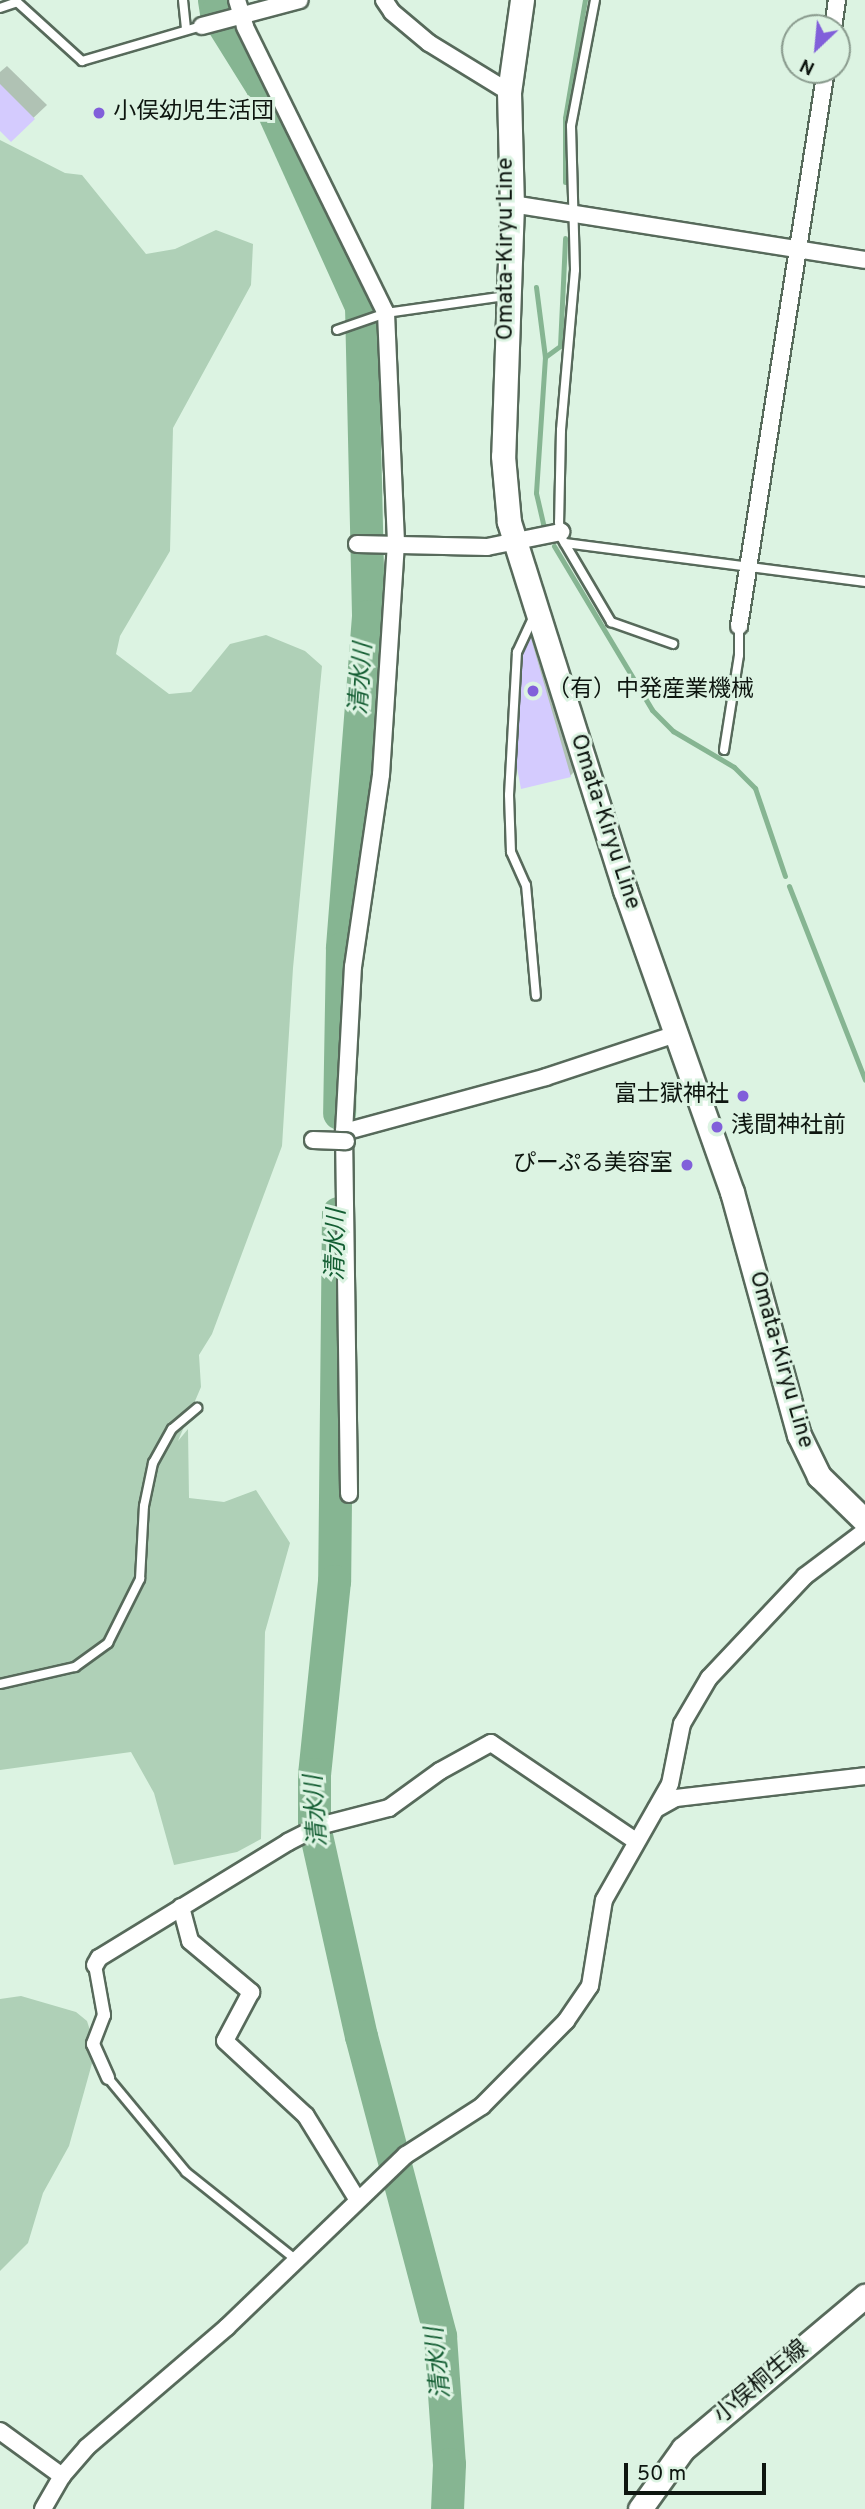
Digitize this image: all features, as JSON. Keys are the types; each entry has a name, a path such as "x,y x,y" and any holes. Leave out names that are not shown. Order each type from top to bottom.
{"main road":[{"name":"Omata-Kiryu Line","path":"522,0 509,92 512,204 503,481 515,544 676,1034 732,1192 806,1453 819,1476 865,1521"},
{"name":"小俣桐生線","path":"640,2509 683,2449 865,2296"}],"street":[{"path":"194,28 238,10 300,0"},
{"path":"384,0 392,12 429,43 509,92"},
{"path":"238,10 381,314 391,543 381,775 353,966 345,1136 349,1494"},
{"path":"739,626 824,84"},
{"path":"512,204 575,211 865,260"},
{"path":"357,544 515,544 563,538"},
{"path":"313,1140 345,1136 546,1077 676,1034"},
{"path":"43,2509 62,2476 87,2448 227,2327 378,2179 406,2155 482,2106 566,2021 590,1986 604,1900 670,1784 682,1724 709,1678 805,1576 865,1531"},
{"path":"108,2078 93,2044 104,2015 95,1965 99,1958 288,1842 319,1826 389,1808 440,1771 491,1743 636,1841"},
{"path":"654,1811 676,1798 865,1776"},
{"path":"181,1907 190,1941 251,1992 225,2041 306,2116 357,2199"},
{"path":"0,2431 62,2476"}],"lane":[{"path":"0,8 17,2 82,61 194,28 183,0"},
{"path":"595,0 571,126 575,270 561,430 563,538 611,622 673,644"},
{"path":"337,330 381,314 510,295"},
{"path":"563,538 865,582"},
{"path":"536,611 517,652 509,795 510,852 526,885 536,996"},
{"path":"724,750 739,655 739,626"},
{"path":"0,1684 75,1667 108,1643 140,1579 144,1506 153,1463 172,1429 197,1408"},
{"path":"108,2078 186,2172 295,2259"}],"green space":[{"path":"0,140 65,173 82,175 146,254 175,249 216,230 253,244 251,285 173,428 170,551 120,636 116,654 169,694 191,692 230,644 266,635 305,651 322,666 293,968 282,1146 212,1334 199,1355 201,1387 178,1441 188,1429 189,1498 224,1502 256,1490 290,1543 265,1632 261,1839 237,1852 174,1865 154,1793 131,1752 0,1770"},
{"path":"21,1996 76,2012 87,2021 96,2049 69,2146 43,2193 28,2243 0,2271 0,1999"}],"building":[{"path":"0,84 35,119 11,142 0,131"},
{"name":"（有）中発産業機械","path":"525,635 530,635 571,777 521,789 513,746"}],"waterway":[{"name":"清水川","path":"214,0 216,13 262,87 361,306 368,616 342,948 339,1113"},
{"path":"565,182 565,118 585,0"},
{"path":"545,357 560,346 565,238"},
{"path":"536,287 545,357 536,493 544,528"},
{"path":"554,546 652,710 673,731 734,767 755,788 785,876"},
{"path":"789,886 865,1080"},
{"name":"清水川","path":"338,1213 334,1581 314,1774 314,1826 361,2036 440,2336 449,2464 447,2509"}],"place":[{"name":"小俣幼児生活団","path":"99,113"},
{"name":"（有）中発産業機械","path":"533,691"},
{"name":"富士獄神社","path":"743,1096"},
{"name":"浅間神社前","path":"717,1127"},
{"name":"ぴーぷる美容室","path":"687,1165"}]}
